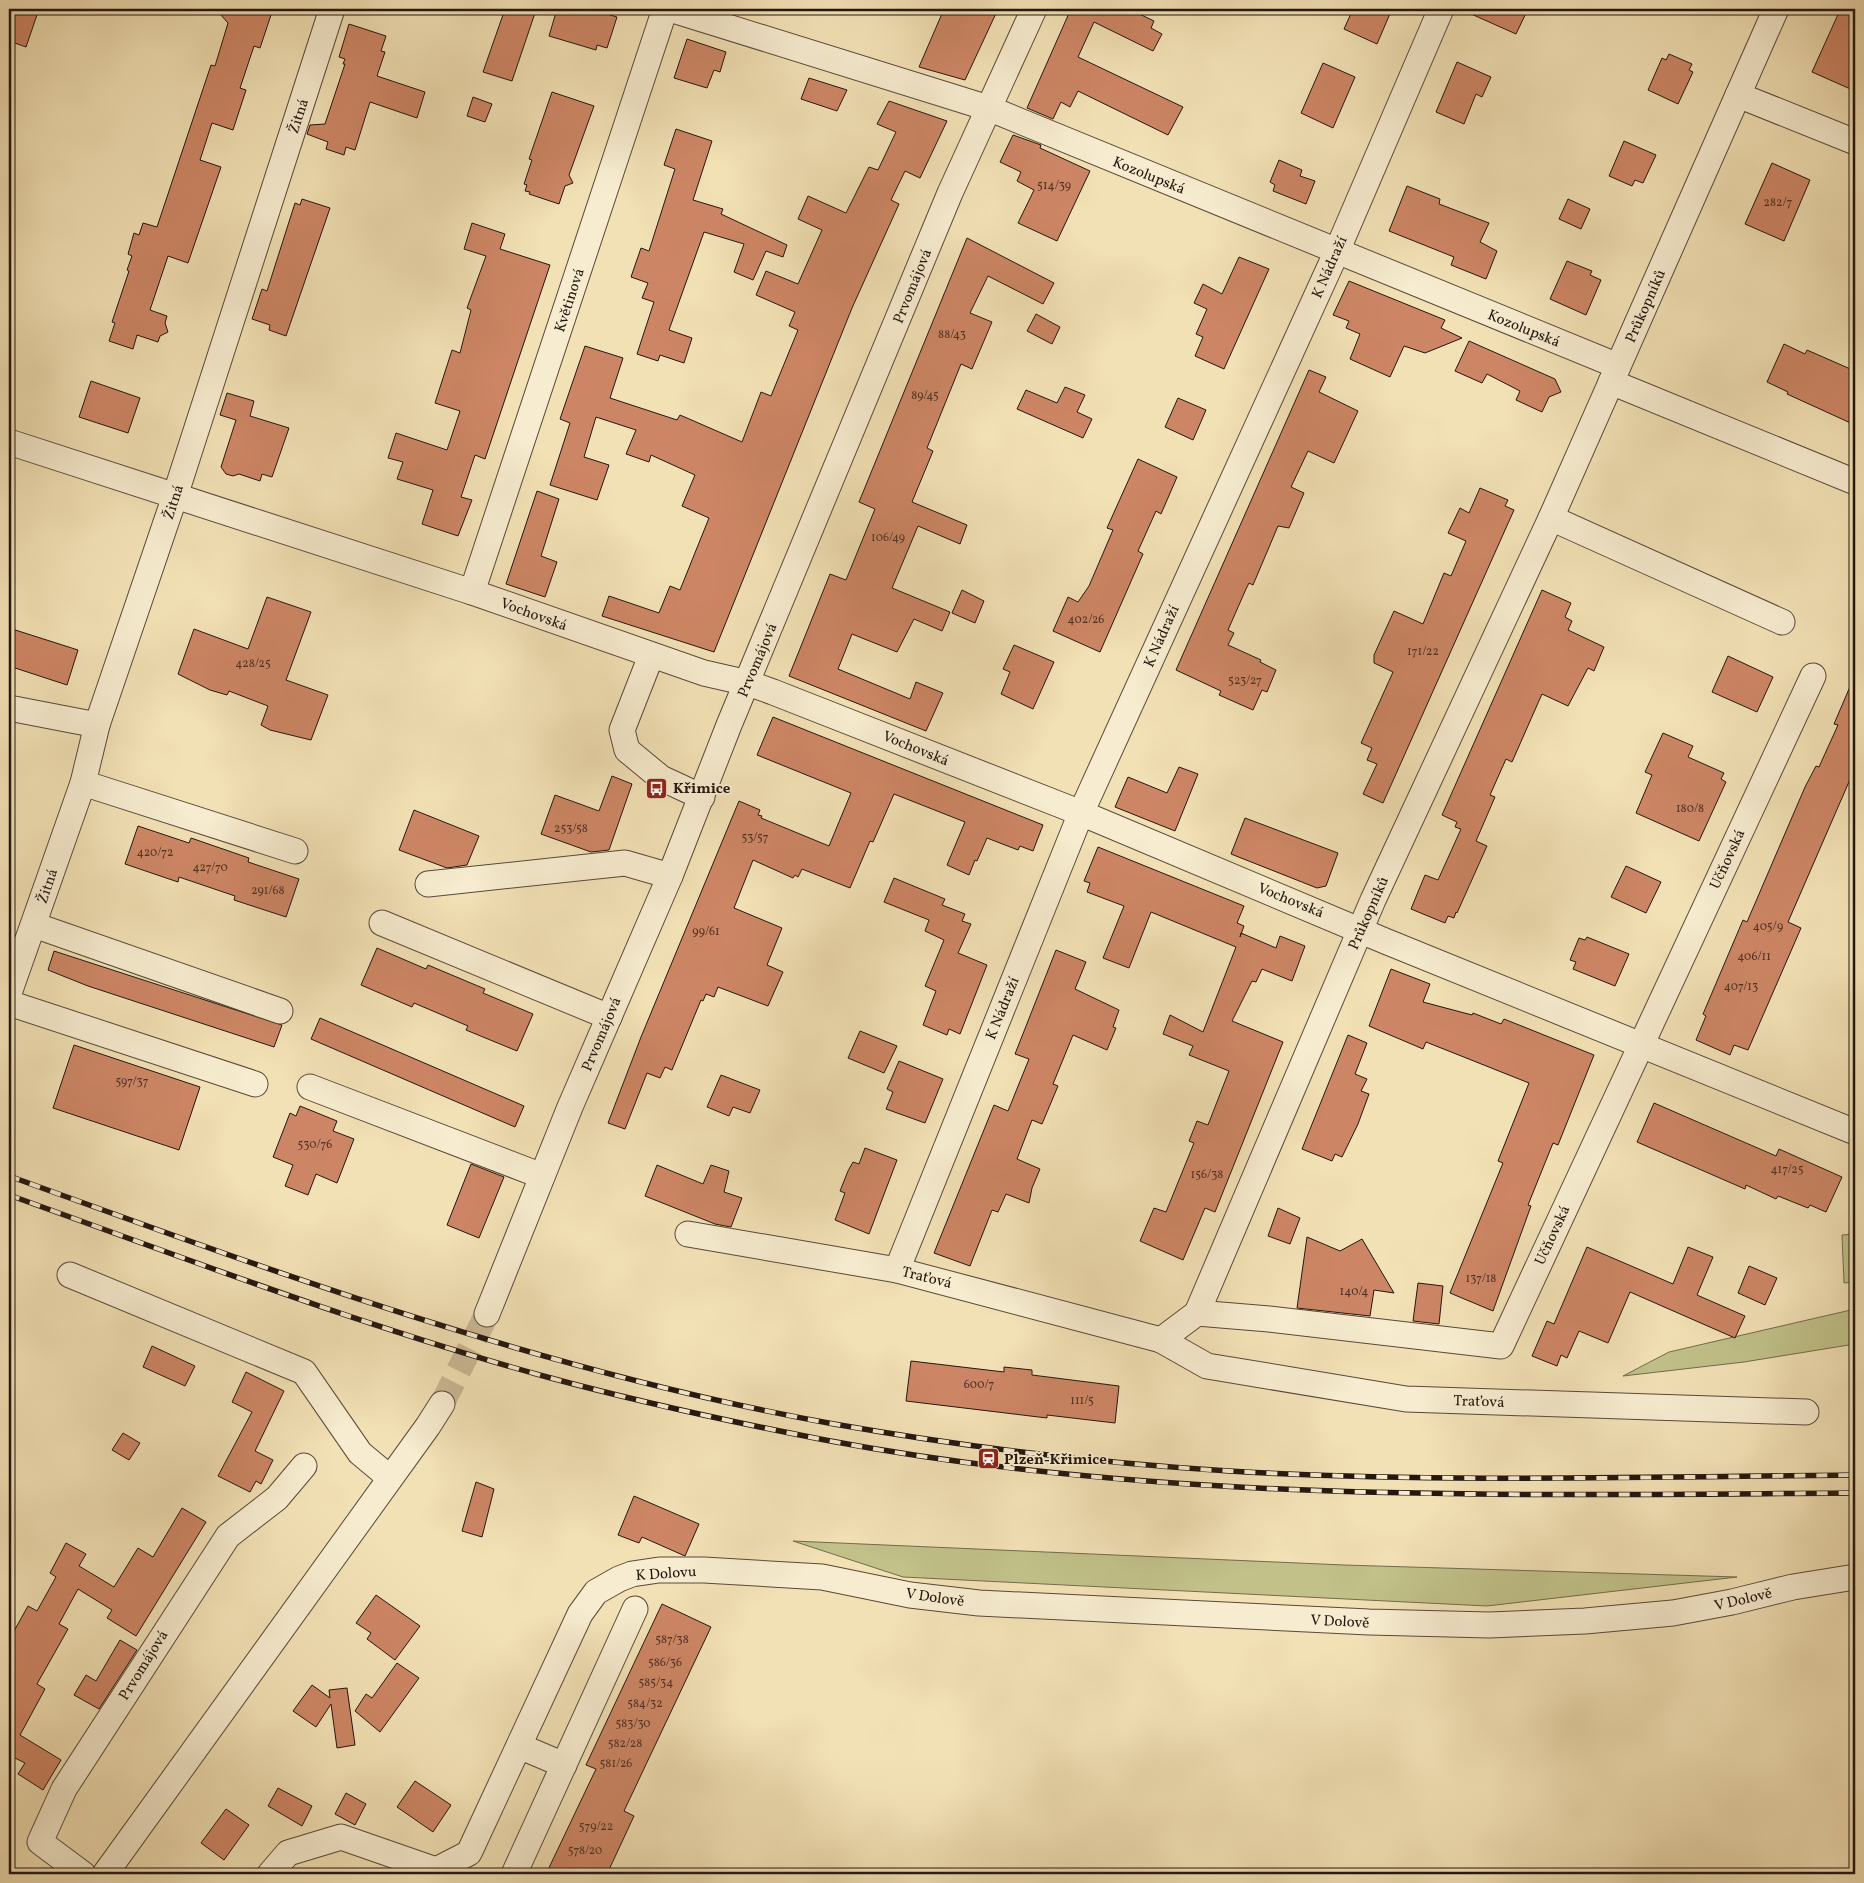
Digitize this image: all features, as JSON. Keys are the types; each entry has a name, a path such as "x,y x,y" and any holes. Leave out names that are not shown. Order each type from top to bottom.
{"street":[{"name":"Žitná","path":"9,993 82,783 97,726 175,496 332,9"},
{"name":"Květinová","path":"472,592 666,9"},
{"name":"Kozolupská","path":"670,9 988,108 1337,251 1855,482"},
{"name":"Prvomájová","path":"487,1314 542,1176 670,876 946,202 1034,9"},
{"name":"K Nádraží","path":"897,1270 1081,813 1337,251 1440,9"},
{"name":"Průkopníků","path":"1197,1313 1360,929 1552,518 1776,9"},
{"path":"1738,95 1855,142"},
{"name":"Vochovská","path":"9,442 472,592 651,656 704,673 748,683 1081,813 1385,941 1641,1043"},
{"path":"1552,518 1782,622"},
{"path":"651,656 622,730 627,750 660,778 702,797"},
{"name":"Učňovská","path":"1197,1313 1269,1319 1502,1346 1813,676"},
{"path":"9,708 97,726"},
{"path":"82,783 295,851"},
{"path":"428,884 625,864 670,876"},
{"path":"382,924 609,1017"},
{"path":"34,925 280,1011"},
{"path":"9,1003 255,1084"},
{"path":"1641,1043 1855,1132"},
{"path":"310,1086 542,1176"},
{"name":"Traťová","path":"688,1234 897,1270 1161,1340 1207,1366 1406,1399 1806,1412"},
{"path":"70,1276 304,1372 360,1453 390,1478"},
{"path":"1161,1340 1197,1313"},
{"path":"105,1874 442,1404"},
{"name":"Prvomájová","path":"83,1874 40,1842 64,1789 179,1608 228,1536 277,1498 304,1466"},
{"name":"K Dolovu","path":"270,1874 288,1853 341,1836 436,1870 466,1865 469,1853 580,1614 596,1592 619,1579 632,1574 659,1570 704,1570 822,1577"},
{"name":"V Dolově","path":"822,1577 910,1595 979,1603 1369,1622 1489,1625 1585,1621 1673,1614 1793,1587 1855,1578"},
{"path":"514,1874 635,1608"},
{"path":"519,1746 564,1765"}],"green space":[{"path":"1855,1234 1855,1282 1844,1283 1842,1235"},
{"path":"1855,1309 1855,1344 1744,1362 1623,1376 1669,1352"},
{"path":"793,1541 1344,1565 1737,1577 1487,1606 903,1577"}],"building":[{"path":"9,9 39,9 26,47 9,41"},
{"path":"233,9 273,9 260,48 254,46 240,88 246,90 233,130 212,123 200,160 221,167 188,263 168,256 150,310 167,316 165,323 168,332 160,336 158,342 137,335 133,349 109,341 115,323 112,322 129,271 127,270 132,256 128,254 134,233 139,235 143,223 157,227 211,65 215,66 228,23 220,14"},
{"path":"505,9 521,9 535,13 512,81 483,72"},
{"path":"557,9 590,9 617,17 607,48 597,45 596,50 549,36"},
{"path":"944,9 998,9 965,80 919,67"},
{"path":"1066,9 1129,9 1154,21 1151,28 1162,34 1153,51 1094,22 1078,57 1183,107 1168,135 1078,91 1070,107 1061,102 1053,119 1027,108 1070,11"},
{"path":"1353,9 1392,9 1377,44 1344,29"},
{"path":"1460,9 1528,9 1516,34"},
{"path":"1840,10 1855,17 1855,91 1812,72"},
{"path":"349,24 386,36 381,51 385,52 377,76 425,92 417,118 370,102 355,150 346,147 344,155 326,149 328,142 307,134 310,125 325,124 345,64 343,64 345,59 339,57"},
{"path":"687,39 726,52 720,72 714,70 707,88 674,78"},
{"path":"1669,54 1692,64 1689,70 1693,72 1678,104 1648,90 1662,58 1666,60"},
{"path":"1457,62 1491,77 1482,97 1476,94 1464,124 1436,112"},
{"path":"1323,63 1355,77 1333,128 1301,113"},
{"path":"809,78 847,90 837,111 801,99"},
{"path":"552,92 594,106 569,175 573,183 565,186 559,204 529,194 530,192 525,191 527,185 524,184 532,160 529,159"},
{"path":"473,97 492,104 485,122 467,116"},
{"path":"889,101 947,121 920,178 905,171 891,200 899,204 852,308 714,652 602,616 609,596 659,613 670,586 680,590 709,518 682,506 695,475 651,455 649,462 626,454 636,430 596,417 584,457 609,465 597,500 550,485 570,423 560,419 585,346 623,358 610,398 677,420 680,415 742,442 761,392 771,396 798,330 789,326 795,312 756,295 766,271 798,284 822,230 798,219 808,196 846,213 869,167 878,170 896,132 877,124"},
{"path":"676,129 712,141 693,200 723,209 721,214 787,245 783,257 766,251 753,280 734,272 744,244 704,232 669,330 692,338 684,363 660,355 658,361 637,354 654,302 642,298 648,283 631,277 641,248 649,251 675,169 664,165"},
{"path":"1013,135 1041,145 1040,148 1090,171 1057,241 1018,223 1034,190 1017,181 1021,172 1000,162"},
{"path":"1624,141 1656,155 1643,183 1635,180 1632,186 1609,176"},
{"path":"1279,160 1302,170 1300,176 1315,181 1306,204 1273,191 1275,185 1270,182"},
{"path":"1772,163 1810,180 1784,241 1745,224"},
{"path":"1407,186 1440,199 1439,204 1489,223 1480,242 1497,251 1486,279 1451,265 1454,257 1389,231"},
{"path":"302,199 330,208 286,336 269,330 270,325 252,319 262,289 267,291 295,203 300,205"},
{"path":"1568,199 1590,209 1581,229 1559,219"},
{"path":"472,223 505,234 500,249 550,265 485,459 475,455 461,497 472,500 458,536 422,524 433,490 397,479 403,462 388,458 396,433 447,450 460,411 435,403 452,350 460,353 471,310 467,308 486,256 464,249"},
{"path":"967,238 1054,283 1043,304 988,276 970,313 992,322 972,369 961,364 927,448 933,451 912,502 967,525 960,544 918,526 892,588 950,612 942,631 914,619 897,652 852,634 838,669 910,699 916,682 943,693 926,731 789,676 830,574 846,580 875,509 859,502"},
{"path":"1239,257 1269,269 1224,369 1195,356 1203,337 1196,334 1207,309 1194,303 1203,284 1222,294"},
{"path":"1567,261 1592,271 1590,275 1601,280 1586,315 1550,299"},
{"path":"1349,281 1445,320 1441,328 1462,338 1425,353 1404,346 1390,377 1350,359 1360,334 1346,328 1349,321 1333,315"},
{"path":"1036,314 1060,327 1052,344 1027,331"},
{"path":"1469,341 1555,379 1561,392 1549,397 1542,412 1516,400 1520,391 1487,374 1482,383 1455,371"},
{"path":"1784,344 1805,354 1807,350 1855,371 1855,425 1787,394 1788,392 1767,382"},
{"path":"1309,370 1326,377 1319,392 1358,411 1334,463 1308,451 1291,487 1304,493 1289,528 1278,526 1253,585 1249,583 1228,630 1234,633 1228,645 1261,660 1260,662 1276,670 1267,692 1262,690 1253,710 1219,695 1221,691 1176,670"},
{"path":"91,381 140,398 128,433 79,417"},
{"path":"1065,387 1085,395 1077,412 1092,419 1083,438 1017,409 1026,390 1057,403"},
{"path":"227,393 254,401 250,416 289,428 272,477 262,474 260,481 239,474 233,476 226,474 221,467 236,420 220,415"},
{"path":"1178,398 1206,410 1193,440 1165,427"},
{"path":"1138,459 1177,477 1161,514 1156,511 1138,551 1143,554 1100,652 1053,631 1068,597 1078,602 1089,586 1113,530 1107,528"},
{"path":"1480,488 1508,500 1505,506 1514,510 1383,803 1363,794 1377,764 1367,760 1372,748 1361,743 1393,672 1374,663 1374,655 1394,611 1423,624 1444,573 1451,576 1466,541 1448,533 1460,508 1469,513"},
{"path":"537,491 559,499 541,556 557,562 545,597 506,584"},
{"path":"962,590 984,601 975,623 952,613"},
{"path":"1542,590 1571,603 1565,617 1572,621 1568,630 1604,647 1594,671 1588,668 1568,706 1542,694 1512,762 1506,759 1490,795 1495,797 1476,841 1487,846 1457,913 1454,918 1448,916 1445,923 1411,909 1425,875 1438,880 1461,829 1455,827 1457,822 1442,815"},
{"path":"267,597 311,612 286,680 328,695 311,740 270,730 261,725 268,706 229,691 227,695 210,690 178,674 194,629 248,649"},
{"path":"9,628 78,650 67,685 9,666"},
{"path":"1014,645 1054,662 1033,709 1001,694 1010,672 1003,669"},
{"path":"1728,656 1773,677 1757,712 1712,692"},
{"path":"1855,675 1855,768 1788,922 1801,928 1748,1050 1734,1045 1730,1055 1696,1040 1706,1016 1703,1014 1743,920 1747,922 1805,787 1816,766 1819,767 1838,725 1834,724"},
{"path":"773,717 1043,825 1033,851 1020,846 1018,850 987,838 969,875 947,865 965,822 894,794 873,842 870,841 850,888 802,869 798,877 795,875 793,878 753,860 734,908 782,928 767,965 783,972 768,1006 718,987 714,997 706,994 703,1001 701,1000 672,1070 665,1067 660,1078 647,1073 625,1129 608,1123 641,1037 739,801 760,810 758,815 762,816 761,818 829,846 851,793 757,755"},
{"path":"1663,733 1693,746 1688,757 1724,773 1721,779 1726,782 1699,841 1636,813 1652,775 1645,772"},
{"path":"1179,767 1198,774 1175,831 1115,807 1128,777 1167,793"},
{"path":"612,776 632,784 609,850 591,852 541,834 555,795 599,811"},
{"path":"414,810 479,836 467,865 447,868 399,850"},
{"path":"1245,818 1338,853 1326,886 1317,888 1231,854"},
{"path":"138,826 189,843 191,838 249,858 248,862 299,879 286,917 234,900 235,896 179,877 178,882 125,864"},
{"path":"1098,847 1244,906 1237,923 1244,926 1241,933 1276,948 1280,936 1305,946 1292,981 1262,969 1256,982 1252,981 1232,1021 1283,1042 1215,1212 1205,1208 1183,1260 1140,1241 1154,1208 1166,1212 1194,1143 1189,1141 1197,1121 1208,1125 1229,1071 1189,1055 1193,1046 1163,1034 1170,1015 1203,1032 1236,947 1151,912 1129,968 1103,958 1124,906 1087,892 1090,883 1084,881"},
{"path":"1626,866 1661,882 1646,913 1611,897"},
{"path":"894,878 945,899 942,905 965,914 962,921 971,924 958,953 987,965 960,1034 949,1029 947,1035 923,1025 936,991 925,986 944,940 925,931 929,920 884,902"},
{"path":"1587,937 1629,954 1615,986 1573,969 1576,962 1570,960 1579,938 1585,940"},
{"path":"377,948 426,969 428,965 485,989 483,993 533,1014 517,1051 466,1030 468,1026 414,1003 412,1007 361,985"},
{"path":"1056,950 1086,962 1075,989 1119,1010 1113,1027 1116,1028 1107,1050 1073,1035 1053,1084 1058,1086 1042,1124 1032,1120 1017,1159 1040,1169 1032,1188 1029,1203 1006,1194 998,1212 992,1210 970,1266 934,1253 994,1105 1008,1111 1029,1059 1015,1054"},
{"path":"54,951 282,1025 274,1047 88,986 48,970"},
{"path":"1391,969 1430,984 1423,1002 1472,1015 1473,1013 1501,1024 1504,1019 1594,1055 1558,1145 1553,1143 1528,1205 1531,1206 1493,1311 1450,1293 1503,1163 1498,1161 1529,1083 1426,1042 1423,1049 1369,1026"},
{"path":"320,1018 524,1106 515,1127 311,1039"},
{"path":"860,1031 897,1046 884,1073 848,1058"},
{"path":"1348,1035 1367,1043 1355,1074 1367,1079 1361,1091 1369,1094 1358,1124 1342,1157 1335,1154 1332,1161 1302,1149"},
{"path":"74,1045 200,1087 179,1150 53,1108"},
{"path":"899,1061 943,1079 925,1123 886,1109 893,1092 887,1089"},
{"path":"721,1075 760,1090 750,1113 733,1107 729,1116 707,1107"},
{"path":"1654,1103 1776,1156 1779,1149 1842,1177 1826,1212 1810,1205 1808,1208 1778,1196 1776,1199 1746,1185 1745,1189 1637,1142"},
{"path":"300,1106 337,1121 333,1131 354,1139 337,1183 316,1174 308,1195 285,1186 293,1165 273,1157 290,1113 296,1116"},
{"path":"865,1148 897,1160 869,1234 835,1220 845,1193 840,1191 848,1171 853,1162 859,1164"},
{"path":"471,1164 504,1177 479,1238 447,1225"},
{"path":"657,1165 703,1184 711,1165 729,1171 724,1192 742,1198 731,1227 715,1224 645,1196"},
{"path":"1278,1208 1300,1218 1290,1244 1268,1236"},
{"path":"1307,1237 1340,1251 1362,1239 1394,1293 1374,1290 1370,1316 1297,1308"},
{"path":"1587,1247 1673,1284 1688,1247 1713,1257 1697,1295 1745,1316 1735,1338 1630,1292 1608,1343 1579,1331 1567,1358 1561,1355 1557,1366 1532,1356 1547,1321 1554,1324"},
{"path":"1749,1266 1777,1278 1765,1305 1738,1293"},
{"path":"1418,1283 1443,1286 1439,1324 1413,1321"},
{"path":"152,1346 195,1366 185,1386 143,1367"},
{"path":"911,1361 1004,1372 1004,1367 1032,1370 1032,1375 1119,1386 1115,1423 1047,1415 1047,1418 906,1401"},
{"path":"246,1372 284,1391 255,1451 273,1460 261,1484 256,1481 250,1492 218,1476 252,1412 232,1402"},
{"path":"123,1433 140,1443 129,1460 112,1450"},
{"path":"476,1482 494,1489 482,1537 462,1531"},
{"path":"634,1496 699,1524 685,1556 642,1537 639,1543 618,1535"},
{"path":"182,1508 206,1522 136,1636 107,1618 112,1610 78,1589 59,1624 68,1629 37,1684 45,1689 20,1735 61,1760 43,1790 18,1774 25,1763 9,1755 9,1640 28,1606 37,1611 56,1577 50,1573 66,1543 86,1554 79,1566 114,1587 138,1548 153,1557"},
{"path":"376,1595 420,1626 395,1660 367,1639 371,1633 356,1623"},
{"path":"662,1604 711,1627 624,1811 634,1816 607,1874 546,1874 596,1769 586,1765"},
{"path":"120,1640 137,1650 99,1709 74,1695 86,1675 96,1681"},
{"path":"397,1663 419,1678 380,1732 355,1711 366,1694 372,1698"},
{"path":"312,1685 330,1698 329,1690 347,1688 355,1745 337,1748 331,1704 316,1727 293,1711"},
{"path":"415,1781 451,1805 433,1832 397,1807"},
{"path":"278,1788 312,1806 302,1826 268,1806"},
{"path":"346,1793 366,1804 355,1825 335,1814"},
{"path":"226,1809 249,1825 224,1860 201,1843"}],"tunnel":[{"path":"442,1404 487,1314"}],"railway":[{"path":"9,1176 314,1284 416,1318 519,1349 623,1378 728,1403 883,1432 1081,1459 1180,1468 1307,1475 1464,1478 1855,1475"},
{"path":"9,1195 209,1268 344,1314 547,1377 755,1426 825,1440 953,1461 1081,1476 1338,1491 1597,1495 1855,1493"}],"place":[{"name":"Křimice","path":"657,788"},
{"name":"Plzeň-Křimice","path":"988,1459"}]}
